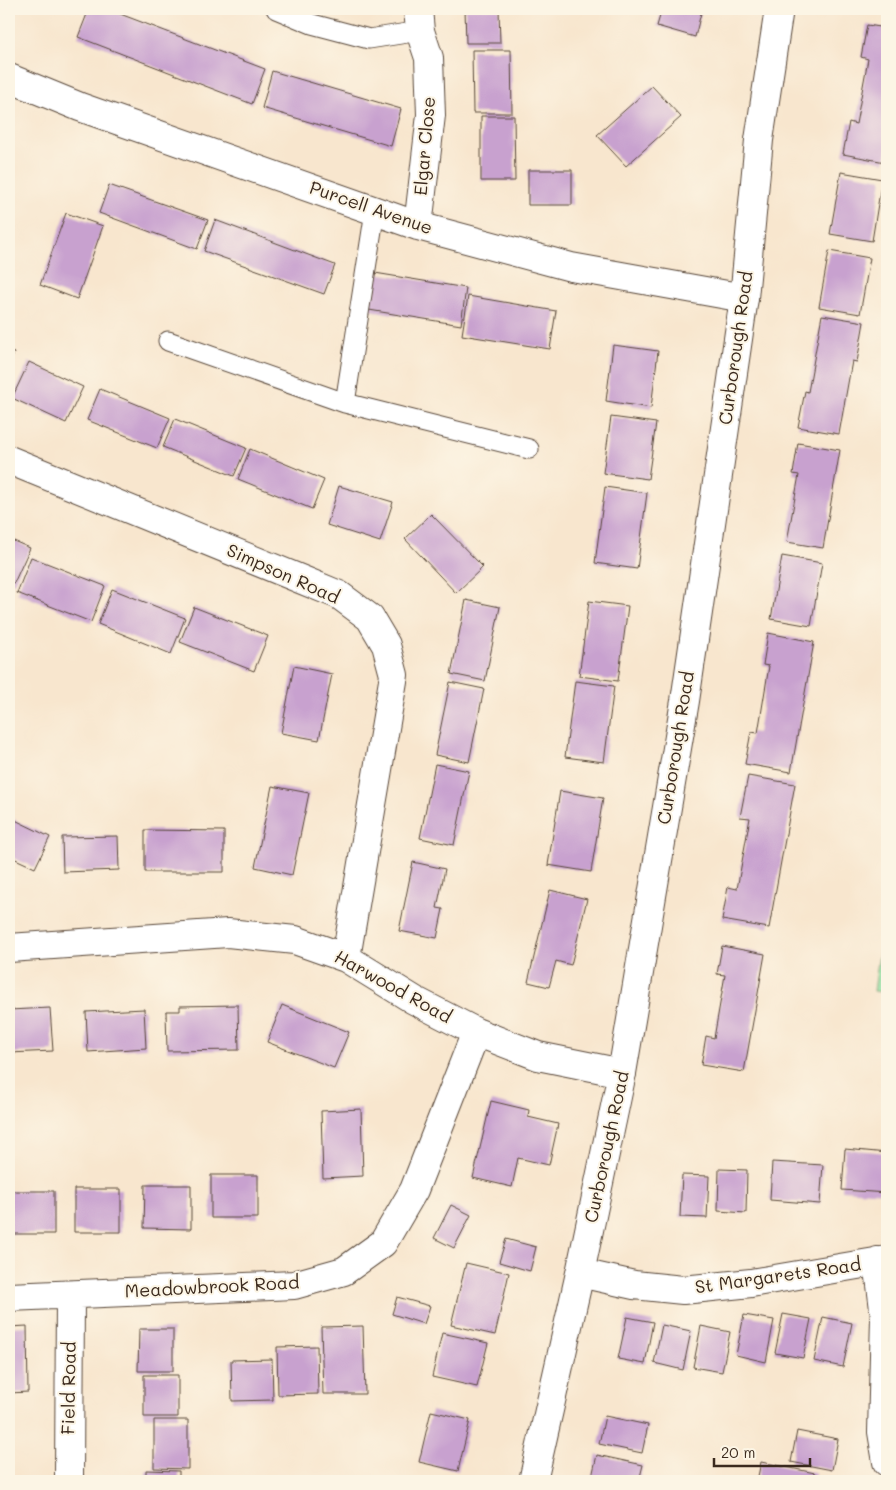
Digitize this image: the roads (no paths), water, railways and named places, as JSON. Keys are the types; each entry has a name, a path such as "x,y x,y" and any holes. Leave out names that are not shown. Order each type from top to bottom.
{"street":[{"name":"Curborough Road","path":"533,1481 580,1273 622,1073 685,701 744,298 758,140 779,9"},
{"name":"Elgar Close","path":"418,226 432,115 429,58 419,20"},
{"name":"Purcell Avenue","path":"9,78 80,107 418,226 571,267 744,298"},
{"name":"Simpson Road","path":"9,460 338,595 370,618 386,645 394,675 346,958"},
{"name":"Harwood Road","path":"9,948 228,933 295,940 346,958 414,1000 476,1032 538,1056 622,1073"},
{"name":"Meadowbrook Road","path":"9,1298 294,1285 344,1271 383,1243 414,1190 476,1032"},
{"name":"St Margarets Road","path":"580,1273 634,1285 683,1290 751,1283 882,1260"},
{"path":"882,1260 885,1317 882,1432 887,1462"},
{"name":"Field Road","path":"68,1481 70,1295"}],"lane":[{"path":"276,9 312,24 369,39 419,20"},
{"path":"345,403 375,210"},
{"path":"168,341 345,403 529,449"}]}
